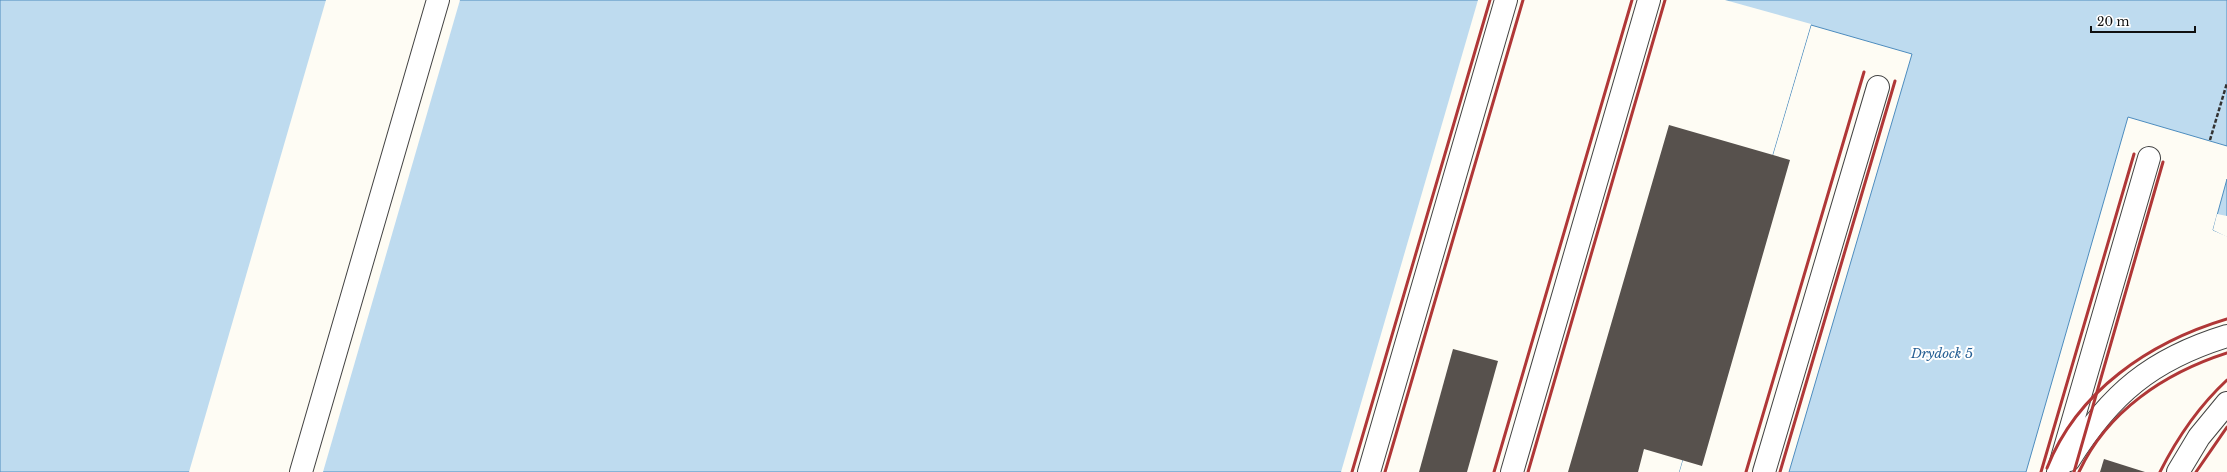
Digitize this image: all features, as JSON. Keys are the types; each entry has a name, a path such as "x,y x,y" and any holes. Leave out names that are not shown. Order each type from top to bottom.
{"lane":[{"path":"300,472 438,0"},
{"path":"1369,472 1506,0"},
{"path":"1512,472 1649,0"},
{"path":"1764,472 1878,87"},
{"path":"2058,472 2149,158"},
{"path":"2063,472 2085,434 2105,409 2126,388 2148,371 2183,353 2227,336"},
{"path":"2178,472 2199,437 2227,404"}],"path":[{"path":"2210,140 2227,84"}],"water":[{"name":"Drydock 5","path":"0,0 2227,0 2227,146 2128,117 2026,472 1789,472 1912,54 1811,25 1679,472 0,472"},
{"path":"2227,179 2227,236 2213,230"}],"pier":[{"path":"326,0 460,0 323,472 189,472"},
{"path":"1478,0 1725,0 1811,24 1679,472 1341,472"},
{"path":"2217,214 2227,216 2227,237 2213,230"}],"building":[{"path":"1669,125 1790,160 1702,466 1644,449 1638,472 1568,472"},
{"path":"1453,349 1498,361 1467,472 1419,472"},
{"path":"2104,459 2145,472 2100,472"}],"railway":[{"path":"1352,472 1490,0"},
{"path":"1385,472 1523,0"},
{"path":"1494,472 1632,0"},
{"path":"1528,472 1665,0"},
{"path":"1746,472 1864,72"},
{"path":"1780,472 1895,81"},
{"path":"2041,472 2134,154"},
{"path":"2074,472 2163,162"},
{"path":"2047,468 2060,440 2077,415 2097,393 2119,373 2144,356 2171,341 2198,329 2227,319"},
{"path":"2079,472 2091,450 2105,430 2140,397 2160,383 2182,371 2227,353"},
{"path":"2160,472 2189,423 2227,380"},
{"path":"2196,472 2227,427"}]}
